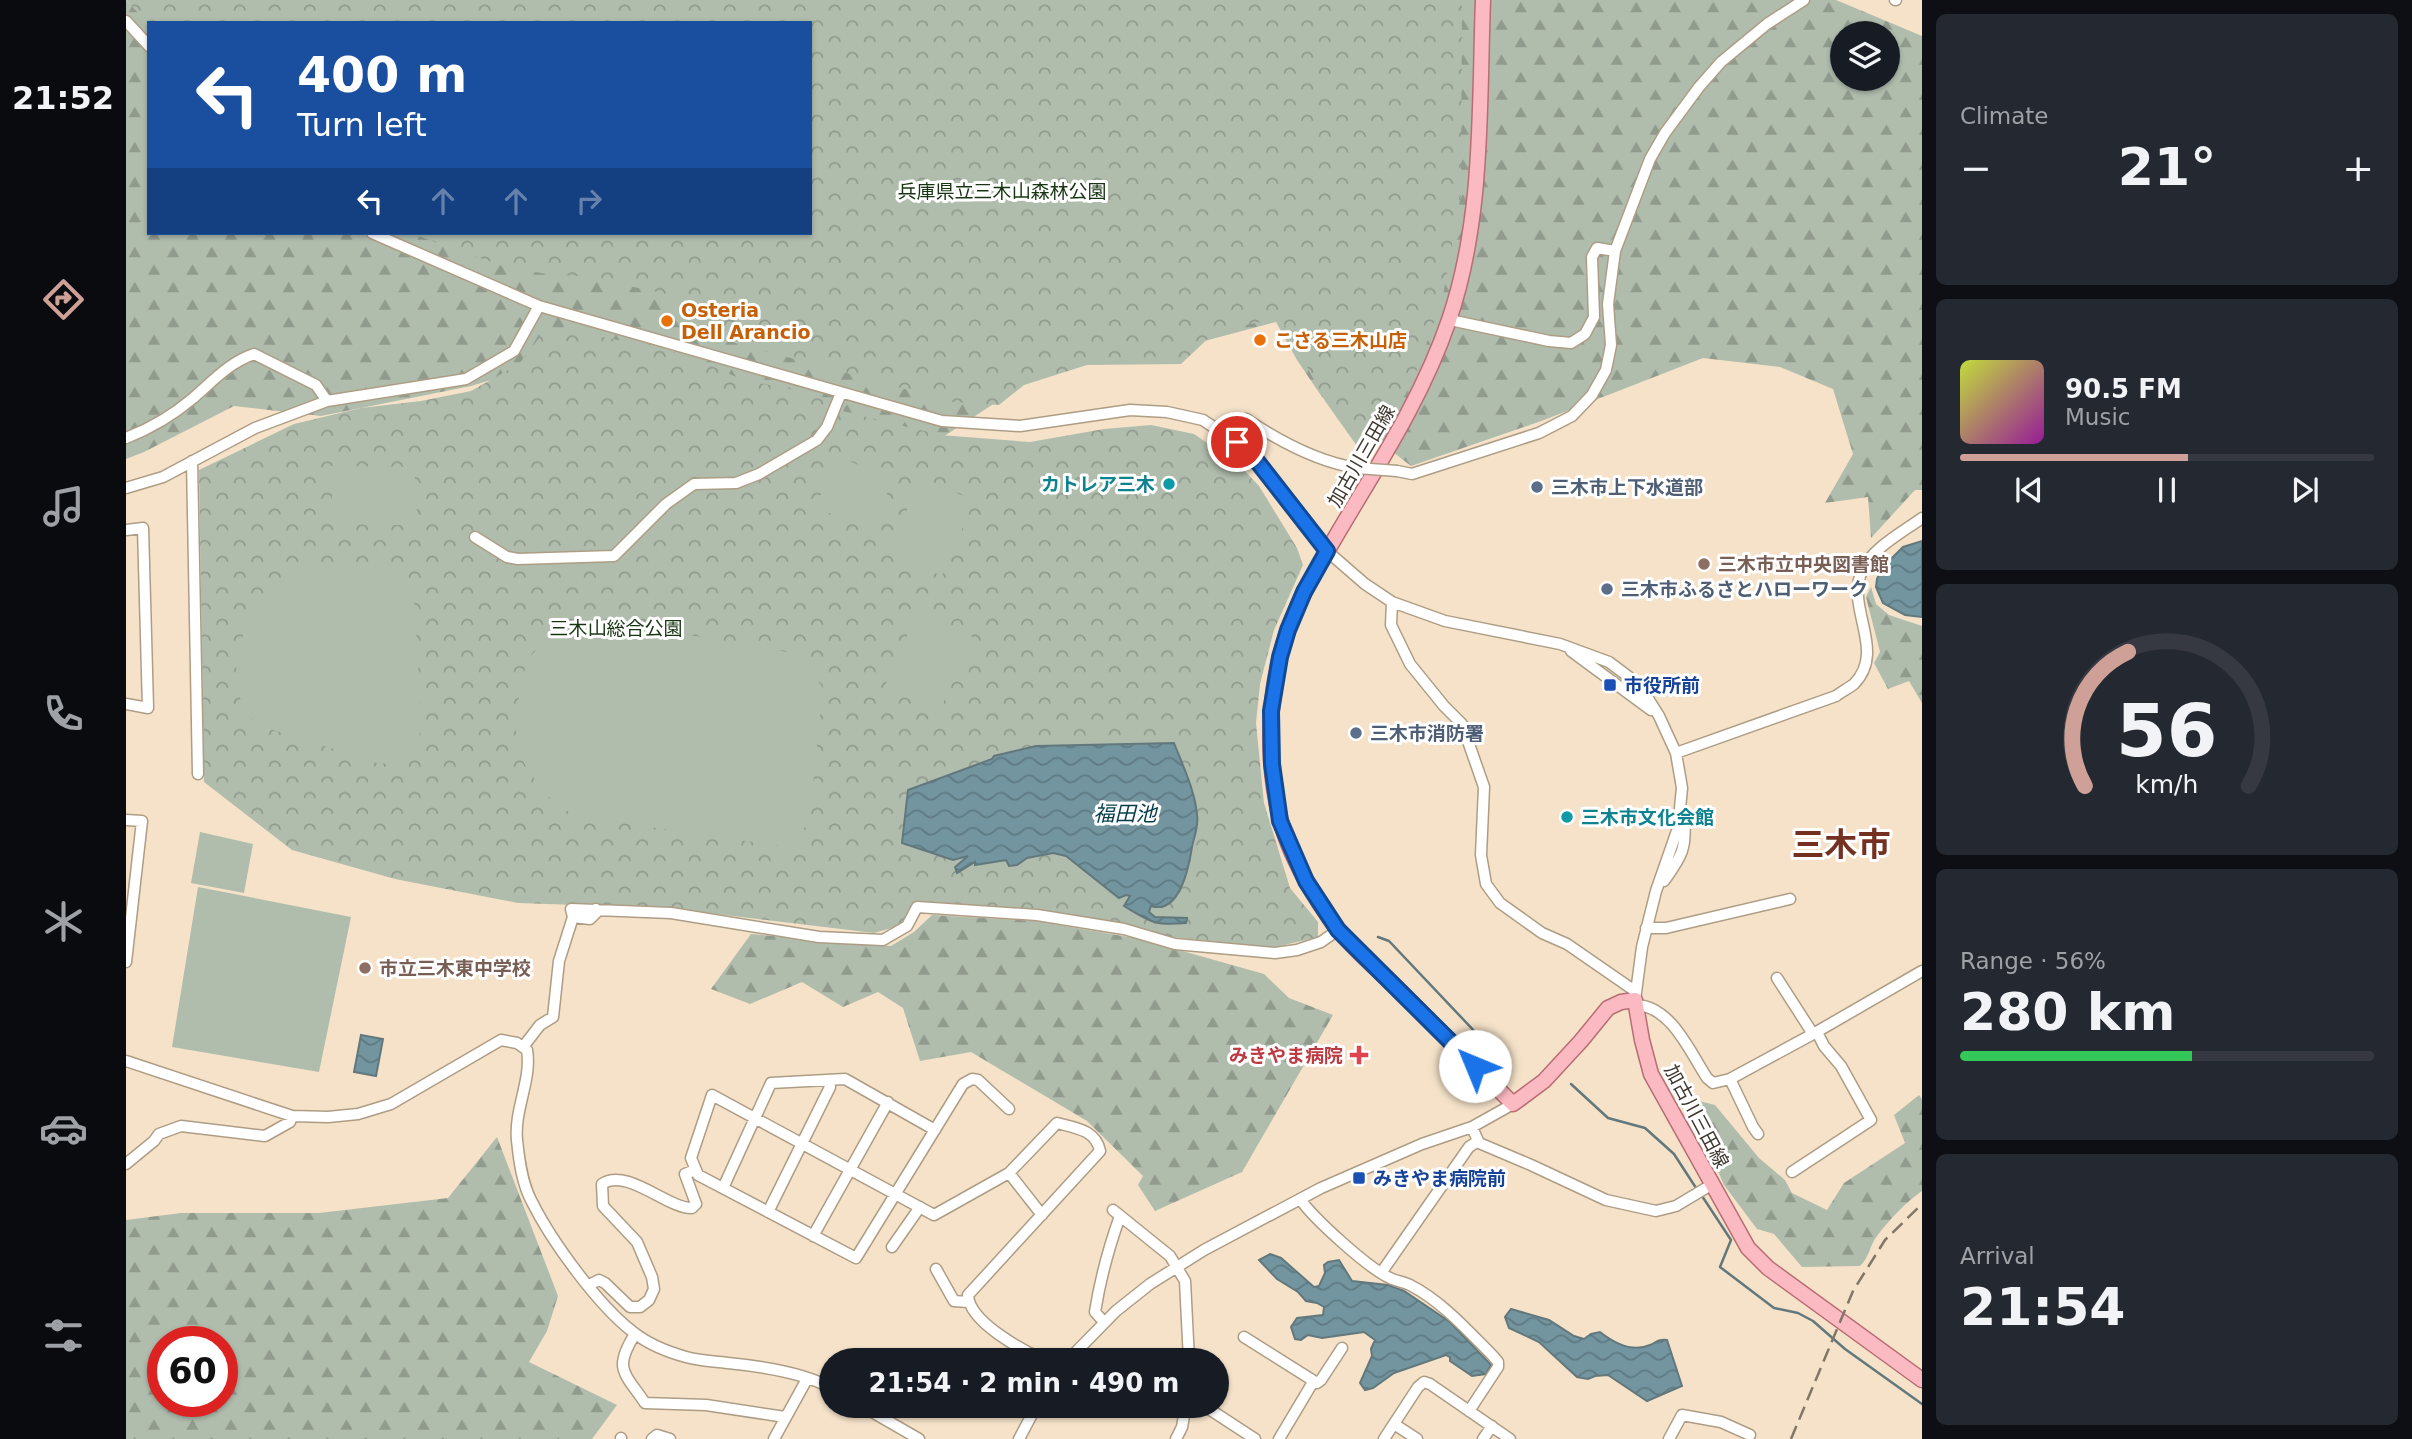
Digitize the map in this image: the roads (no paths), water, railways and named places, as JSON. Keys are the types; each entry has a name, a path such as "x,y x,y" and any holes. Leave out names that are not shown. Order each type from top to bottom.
{"main road":[{"name":"加古川三田線","path":"1483,0 1477,183 1469,241 1450,320 1414,403 1304,592 1288,630 1280,657 1271,711 1272,764 1280,821 1306,881 1338,930 1513,1104"},
{"name":"加古川三田線","path":"1636,999 1651,1074 1748,1248 1768,1268 1922,1380"},
{"path":"1513,1104 1544,1081 1608,1008 1636,999"}],"street":[{"path":"1225,434 1236,421 1246,418 1273,437 1338,465 1412,474 1539,433 1572,416 1592,395 1606,370 1611,345 1608,304 1615,251 1650,159 1665,133 1721,62 1767,24 1804,0"},
{"path":"126,21 147,44"},
{"path":"377,235 539,306 942,421 1020,426 1129,410 1167,412 1203,420 1249,451 1327,551 1365,584 1392,602 1445,621 1560,644 1609,662 1638,687 1659,716 1676,753 1682,788 1678,828 1646,928 1636,999"},
{"path":"1450,320 1549,341 1571,343 1586,334 1594,317 1592,257 1597,248 1615,251"},
{"path":"126,488 163,477 254,428 327,401 466,379 514,351 539,306"},
{"path":"126,439 159,422 190,401 239,359 254,354 316,385 327,401"},
{"path":"475,537 507,557 518,559 614,556 666,503 694,484 736,483 759,474 817,440 827,427 841,393"},
{"path":"192,461 198,774"},
{"path":"1676,753 1836,696 1854,684 1866,666 1868,643 1859,602 1858,582 1862,569 1868,559 1922,518"},
{"path":"126,530 143,528 148,708 126,704"},
{"path":"1392,602 1391,625 1410,664 1462,724 1484,787 1481,855 1486,884 1500,903 1542,933 1567,944 1636,999 1669,1020 1713,1083 1730,1079 1922,971"},
{"path":"126,820 142,821 126,962"},
{"path":"1646,928 1666,928 1790,899"},
{"path":"523,1047 540,1026 553,1017 559,961 573,917 571,909 671,913 819,936 883,940 907,926 917,907 1037,915 1124,929 1175,944 1275,953 1297,950 1321,942 1338,930"},
{"path":"1777,978 1841,1066 1871,1120 1792,1172"},
{"path":"126,1061 292,1116 358,1114 391,1104 501,1040 517,1043 527,1050 529,1062 516,1137 520,1166 530,1200 559,1246 609,1312 635,1334 665,1350 688,1358 773,1370 819,1382"},
{"path":"723,1188 771,1083 845,1079 935,1130"},
{"path":"968,1302 968,1295 1100,1152 1098,1141 1088,1132 1057,1123 1009,1173 934,1215 920,1208 896,1194 802,1143 712,1095 691,1158 698,1175 856,1258 896,1194 963,1084 972,1079 978,1080 1009,1109"},
{"path":"1730,1079 1758,1134"},
{"path":"768,1212 830,1087 829,1080"},
{"path":"813,1236 888,1102"},
{"path":"1079,1348 1104,1322 1150,1284 1177,1267 1300,1199 1422,1144 1472,1127 1513,1104"},
{"path":"126,1164 159,1134 181,1126 265,1136 290,1122 292,1116"},
{"path":"1472,1127 1478,1141 1606,1200 1656,1211 1676,1206 1711,1185"},
{"path":"1381,1273 1469,1147 1478,1141"},
{"path":"589,1285 599,1280 605,1283 630,1307 640,1307 649,1300 654,1289 652,1277 637,1242 603,1206 600,1188 602,1184 613,1179 649,1189 685,1209 692,1208 696,1204 685,1174 695,1170"},
{"path":"1009,1173 1042,1215"},
{"path":"1300,1199 1309,1212 1381,1273 1409,1284 1454,1316 1498,1362 1498,1367 1469,1411"},
{"path":"892,1247 920,1208"},
{"path":"1104,1322 1096,1312 1097,1301 1116,1213 1170,1256 1185,1281 1188,1348"},
{"path":"936,1269 954,1301 968,1302 996,1332 1018,1348"},
{"path":"635,1334 623,1356 622,1369 645,1402 706,1405 785,1417"},
{"path":"1244,1337 1314,1382"},
{"path":"1279,1439 1314,1382 1321,1380 1342,1348"},
{"path":"774,1439 807,1379"},
{"path":"1384,1439 1424,1382 1510,1439"},
{"path":"1669,1439 1682,1415 1721,1422 1750,1435"},
{"path":"883,1418 919,1439"},
{"path":"1019,1439 1030,1418"},
{"path":"1181,1437 1185,1418"},
{"path":"1222,1418 1255,1439"},
{"path":"1394,1424 1417,1439"},
{"path":"1483,1439 1492,1426"},
{"path":"652,1439 657,1435 670,1439"}],"water":[{"path":"1922,541 1922,617 1905,615 1883,603 1876,587 1882,568 1903,547"},
{"name":"福田池","path":"1174,743 1194,797 1197,827 1185,876 1176,896 1161,907 1151,906 1149,912 1155,917 1187,918 1186,923 1159,923 1141,916 1124,906 1130,896 1119,898 1066,856 1053,853 1027,858 1017,865 1009,866 1006,860 975,865 975,862 957,873 955,867 968,856 953,860 902,843 908,790 994,756 1036,746"},
{"path":"361,1035 383,1039 376,1076 354,1072"},
{"path":"1270,1254 1281,1258 1314,1287 1319,1286 1325,1273 1324,1265 1339,1260 1352,1281 1388,1285 1404,1291 1450,1322 1491,1365 1486,1374 1472,1376 1450,1361 1450,1357 1446,1355 1394,1373 1373,1388 1365,1390 1360,1383 1372,1356 1371,1349 1375,1340 1364,1332 1322,1338 1308,1335 1301,1340 1295,1339 1291,1327 1297,1318 1323,1315 1324,1307 1306,1301 1298,1292 1277,1279 1259,1260"},
{"path":"1511,1309 1549,1320 1574,1336 1584,1339 1600,1332 1617,1343 1637,1348 1667,1340 1682,1386 1647,1401 1608,1375 1588,1379 1577,1377 1539,1342 1509,1328 1505,1317"}],"waterway":[{"path":"1378,937 1389,941 1478,1035"},
{"path":"1571,1084 1608,1118 1645,1128 1674,1154 1698,1191"},
{"path":"1702,1196 1731,1240 1720,1267 1774,1308 1798,1313 1813,1321 1845,1349 1922,1404"}],"railway":[{"path":"1791,1439 1853,1291 1885,1240 1922,1204"}],"place":[{"name":"Osteria Dell Arancio","path":"667,321"},
{"name":"こさる三木山店","path":"1260,340"},
{"name":"カトレア三木","path":"1169,484"},
{"name":"三木市上下水道部","path":"1537,487"},
{"name":"三木市立中央図書館","path":"1704,564"},
{"name":"三木市ふるさとハローワーク","path":"1607,589"},
{"name":"市役所前","path":"1610,685"},
{"name":"三木市消防署","path":"1356,733"},
{"name":"三木市文化会館","path":"1567,817"},
{"name":"市立三木東中学校","path":"365,968"},
{"name":"みきやま病院","path":"1359,1055"},
{"name":"みきやま病院前","path":"1359,1178"}],"district":[{"name":"三木市","path":"1841,844"}],"park label":[{"name":"兵庫県立三木山森林公園","path":"1002,191"},
{"name":"三木山総合公園","path":"616,628"}]}
